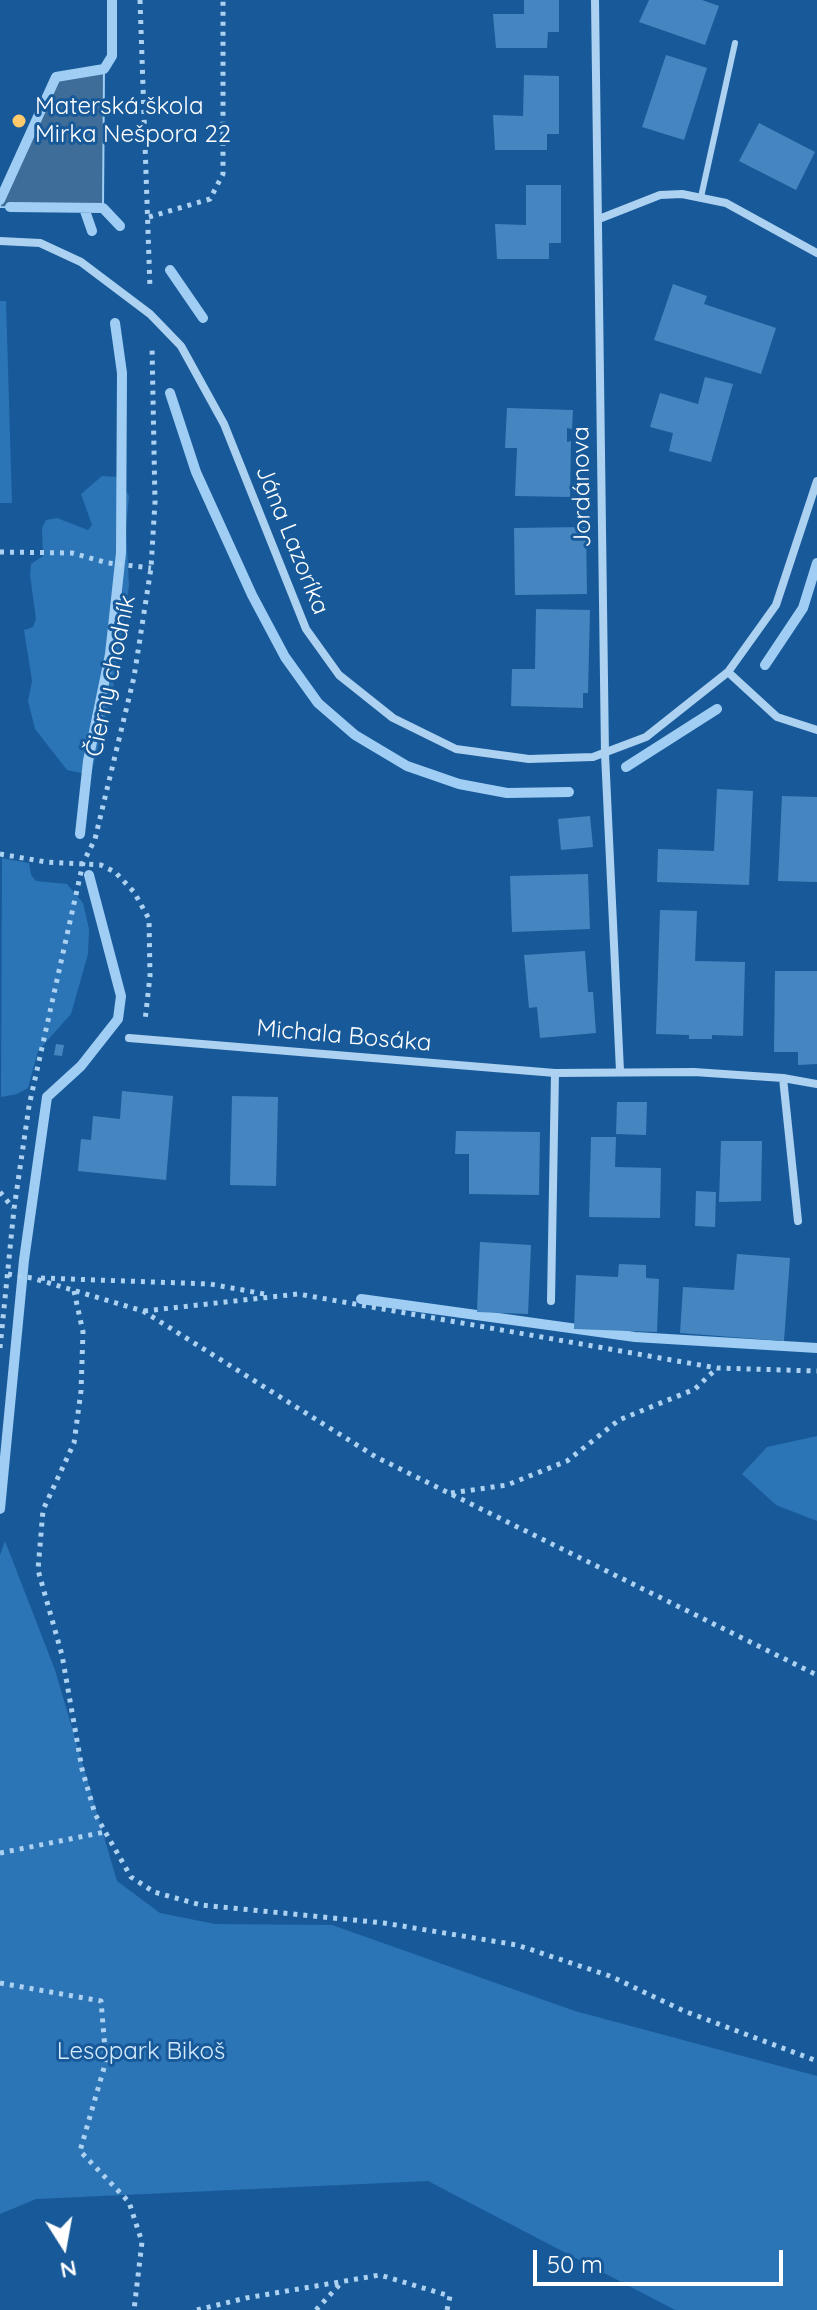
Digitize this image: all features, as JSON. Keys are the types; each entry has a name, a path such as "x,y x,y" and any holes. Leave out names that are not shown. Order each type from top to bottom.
{"street":[{"name":"Jordánova","path":"595,0 605,754"},
{"path":"599,219 660,195 682,194 726,203 817,253"},
{"name":"Jána Lazoríka","path":"0,241 40,243 81,262 150,314 181,346 224,424 306,629 339,675 393,718 456,749 529,759 593,757 646,737 728,672 776,605 817,481"},
{"path":"728,672 777,717 817,730"},
{"path":"605,754 620,1071"},
{"name":"Michala Bosáka","path":"129,1038 143,1035 555,1073 694,1072 783,1078 817,1084"},
{"path":"551,1301 555,1073"},
{"path":"783,1078 798,1221"}],"lane":[{"path":"701,197 735,43"}],"path":[{"name":"Čierny chodník","path":"0,1348 14,1209 29,1106 83,863 95,839 134,677 151,568 155,502 149,217 140,0"},
{"path":"149,217 210,199 223,174 223,0"},
{"path":"0,552 72,553 108,563 151,568"},
{"path":"0,854 46,862 101,865 115,872 134,892 149,919 150,976 143,1035"},
{"path":"0,1192 14,1209"},
{"path":"8,1274 32,1278 210,1284 278,1297"},
{"path":"32,1278 143,1311 376,1457 817,1675"},
{"path":"74,1291 83,1332 81,1391 74,1443 43,1510 38,1570 62,1655 82,1769 95,1814 131,1877 154,1892 201,1905 384,1923 517,1945 610,1976 684,2011 817,2061"},
{"path":"143,1311 298,1294 717,1368 817,1371"},
{"path":"450,1494 507,1485 567,1461 619,1420 695,1389 717,1368"},
{"path":"0,1853 105,1832"},
{"path":"0,1983 101,2001 106,2061 80,2151 129,2202 142,2242 134,2310"},
{"path":"197,2310 246,2298 380,2275 450,2296 447,2310"},
{"path":"316,2310 341,2282"}],"green space":[{"path":"0,301 6,301 12,503 0,503"},
{"path":"102,476 119,477 129,496 126,528 129,586 113,688 91,775 67,770 35,729 28,701 32,681 24,630 33,627 36,619 31,564 43,556 42,528 46,520 57,518 88,530 92,525 81,494"},
{"path":"2,858 29,863 31,875 36,881 67,884 83,903 89,929 88,954 71,1014 38,1051 28,1088 1,1097"},
{"path":"817,1436 817,1521 776,1505 742,1474 767,1447"},
{"name":"Lesopark Bikoš","path":"5,1541 55,1670 117,1881 160,1913 215,1924 332,1925 575,2011 817,2076 817,2310 675,2310 428,2181 36,2199 0,2214 0,1555"}],"shaded area":[{"path":"104,69 103,208 0,207 0,200 56,77"}],"building":[{"path":"524,0 559,0 559,32 548,32 547,48 496,48 493,14 524,14"},
{"path":"649,0 702,0 719,6 705,45 639,22"},
{"path":"666,55 707,68 684,140 642,127"},
{"path":"524,75 559,76 559,134 547,134 547,150 495,150 493,115 523,116"},
{"path":"759,123 815,152 796,190 739,161"},
{"path":"526,185 561,185 561,243 549,243 549,259 497,259 495,224 526,225"},
{"path":"673,284 707,296 704,304 776,328 761,374 654,340"},
{"path":"705,377 733,384 711,462 669,451 673,433 650,427 660,393 698,404"},
{"path":"507,408 573,410 572,429 567,428 567,442 571,441 570,497 515,496 517,448 505,448"},
{"path":"586,527 587,594 515,595 514,528"},
{"path":"536,609 590,610 588,693 583,693 583,708 511,706 512,669 535,669"},
{"path":"717,789 753,791 749,885 657,882 658,849 714,851"},
{"path":"782,796 817,797 817,882 778,881"},
{"path":"590,816 593,847 561,850 558,819"},
{"path":"588,874 590,929 512,932 510,876"},
{"path":"660,910 697,911 695,961 745,962 743,1036 712,1035 712,1039 689,1039 689,1035 656,1034"},
{"path":"585,951 588,992 593,992 596,1033 540,1038 537,1007 529,1008 524,955"},
{"path":"775,971 817,971 817,1064 798,1065 798,1052 774,1052"},
{"path":"56,1044 64,1045 62,1056 54,1055"},
{"path":"122,1091 173,1096 166,1180 78,1171 81,1139 91,1140 93,1116 120,1119"},
{"path":"232,1096 278,1097 276,1186 230,1185"},
{"path":"617,1102 647,1102 646,1135 616,1134"},
{"path":"456,1131 540,1132 539,1195 469,1194 469,1154 455,1154"},
{"path":"591,1137 616,1137 615,1167 661,1168 660,1218 589,1217"},
{"path":"721,1141 762,1141 761,1201 719,1202"},
{"path":"696,1191 716,1192 715,1227 695,1226"},
{"path":"480,1242 531,1245 528,1314 477,1312"},
{"path":"737,1254 790,1258 784,1341 680,1333 683,1287 734,1290"},
{"path":"619,1264 646,1265 646,1278 659,1279 657,1332 574,1329 576,1275 618,1277"}],"waterway":[{"path":"0,200 56,77 104,69 112,56 112,0"},
{"path":"10,207 103,208 120,226"},
{"path":"84,208 92,231"},
{"path":"170,270 203,318"},
{"path":"80,834 88,761 110,654 121,553 122,373 115,323"},
{"path":"170,393 196,472 252,595 285,657 318,703 355,735 407,766 459,784 507,793 569,792"},
{"path":"765,665 803,608 817,563"},
{"path":"626,767 717,709"},
{"path":"0,1509 24,1260 47,1097 81,1066 118,1019 121,996 89,875"},
{"path":"361,1299 635,1337 817,1348"}],"place":[{"name":"Materská škola Mirka Nešpora 22","path":"19,121"}]}
